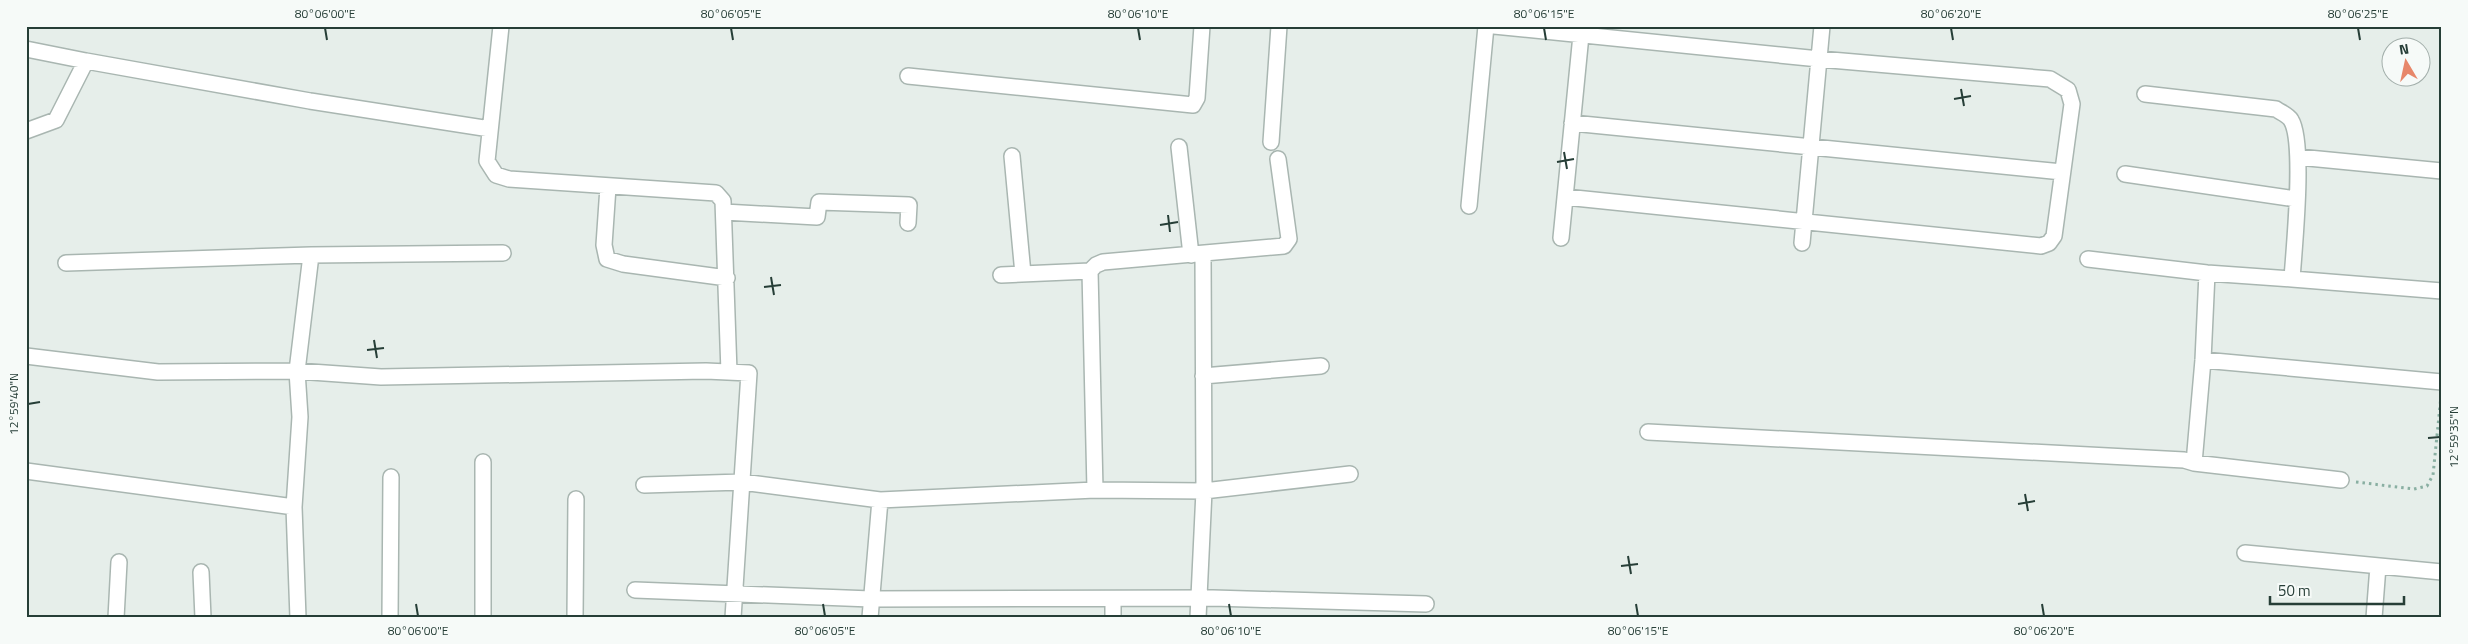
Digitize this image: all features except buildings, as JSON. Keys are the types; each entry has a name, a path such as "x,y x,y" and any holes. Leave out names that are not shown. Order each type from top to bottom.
{"street":[{"path":"501,26 488,161 496,175 509,179 716,193 723,201 729,372"},
{"path":"908,76 1193,105 1197,98 1202,26"},
{"path":"1271,142 1279,26"},
{"path":"1468,206 1486,26"},
{"path":"1494,26 1819,59 2050,79 2068,90 2072,104 2054,236 2049,243 2041,246 1565,197"},
{"path":"1802,242 1822,26"},
{"path":"1561,238 1581,36"},
{"path":"26,49 310,101 490,129"},
{"path":"26,131 56,120 86,61"},
{"path":"2145,94 2276,109 2290,118 2295,130 2298,157 2292,279"},
{"path":"1572,123 2062,172"},
{"path":"1179,147 1197,255 1203,376 1204,491 1198,618"},
{"path":"1012,156 1023,274"},
{"path":"2298,157 2442,170"},
{"path":"1001,275 1090,270 1103,262 1277,249 1288,244 1289,239 1278,159"},
{"path":"2125,174 2296,199"},
{"path":"608,187 604,245 608,259 623,264 727,278"},
{"path":"724,212 817,217 819,202 909,205 908,223"},
{"path":"66,263 311,255 503,253"},
{"path":"298,618 294,507 300,417 297,371 311,255"},
{"path":"2088,259 2207,273 2442,292"},
{"path":"1090,270 1095,490"},
{"path":"2194,463 2203,360 2207,273"},
{"path":"26,356 158,372 297,371 381,377 749,373 733,618"},
{"path":"2203,360 2442,382"},
{"path":"1203,376 1321,366"},
{"path":"1648,432 2184,460 2194,463 2341,480"},
{"path":"482,462 483,618"},
{"path":"26,471 294,507"},
{"path":"644,485 742,482 880,500 1095,490 1204,491 1350,474"},
{"path":"390,618 391,477"},
{"path":"574,618 576,499"},
{"path":"870,618 880,500"},
{"path":"2245,553 2442,572"},
{"path":"116,618 118,562"},
{"path":"2374,618 2378,566"},
{"path":"201,572 204,618"},
{"path":"634,590 871,599 1198,598 1426,604"},
{"path":"1113,599 1113,618"}],"path":[{"path":"2341,480 2414,489 2427,486 2433,475 2442,390"}]}
